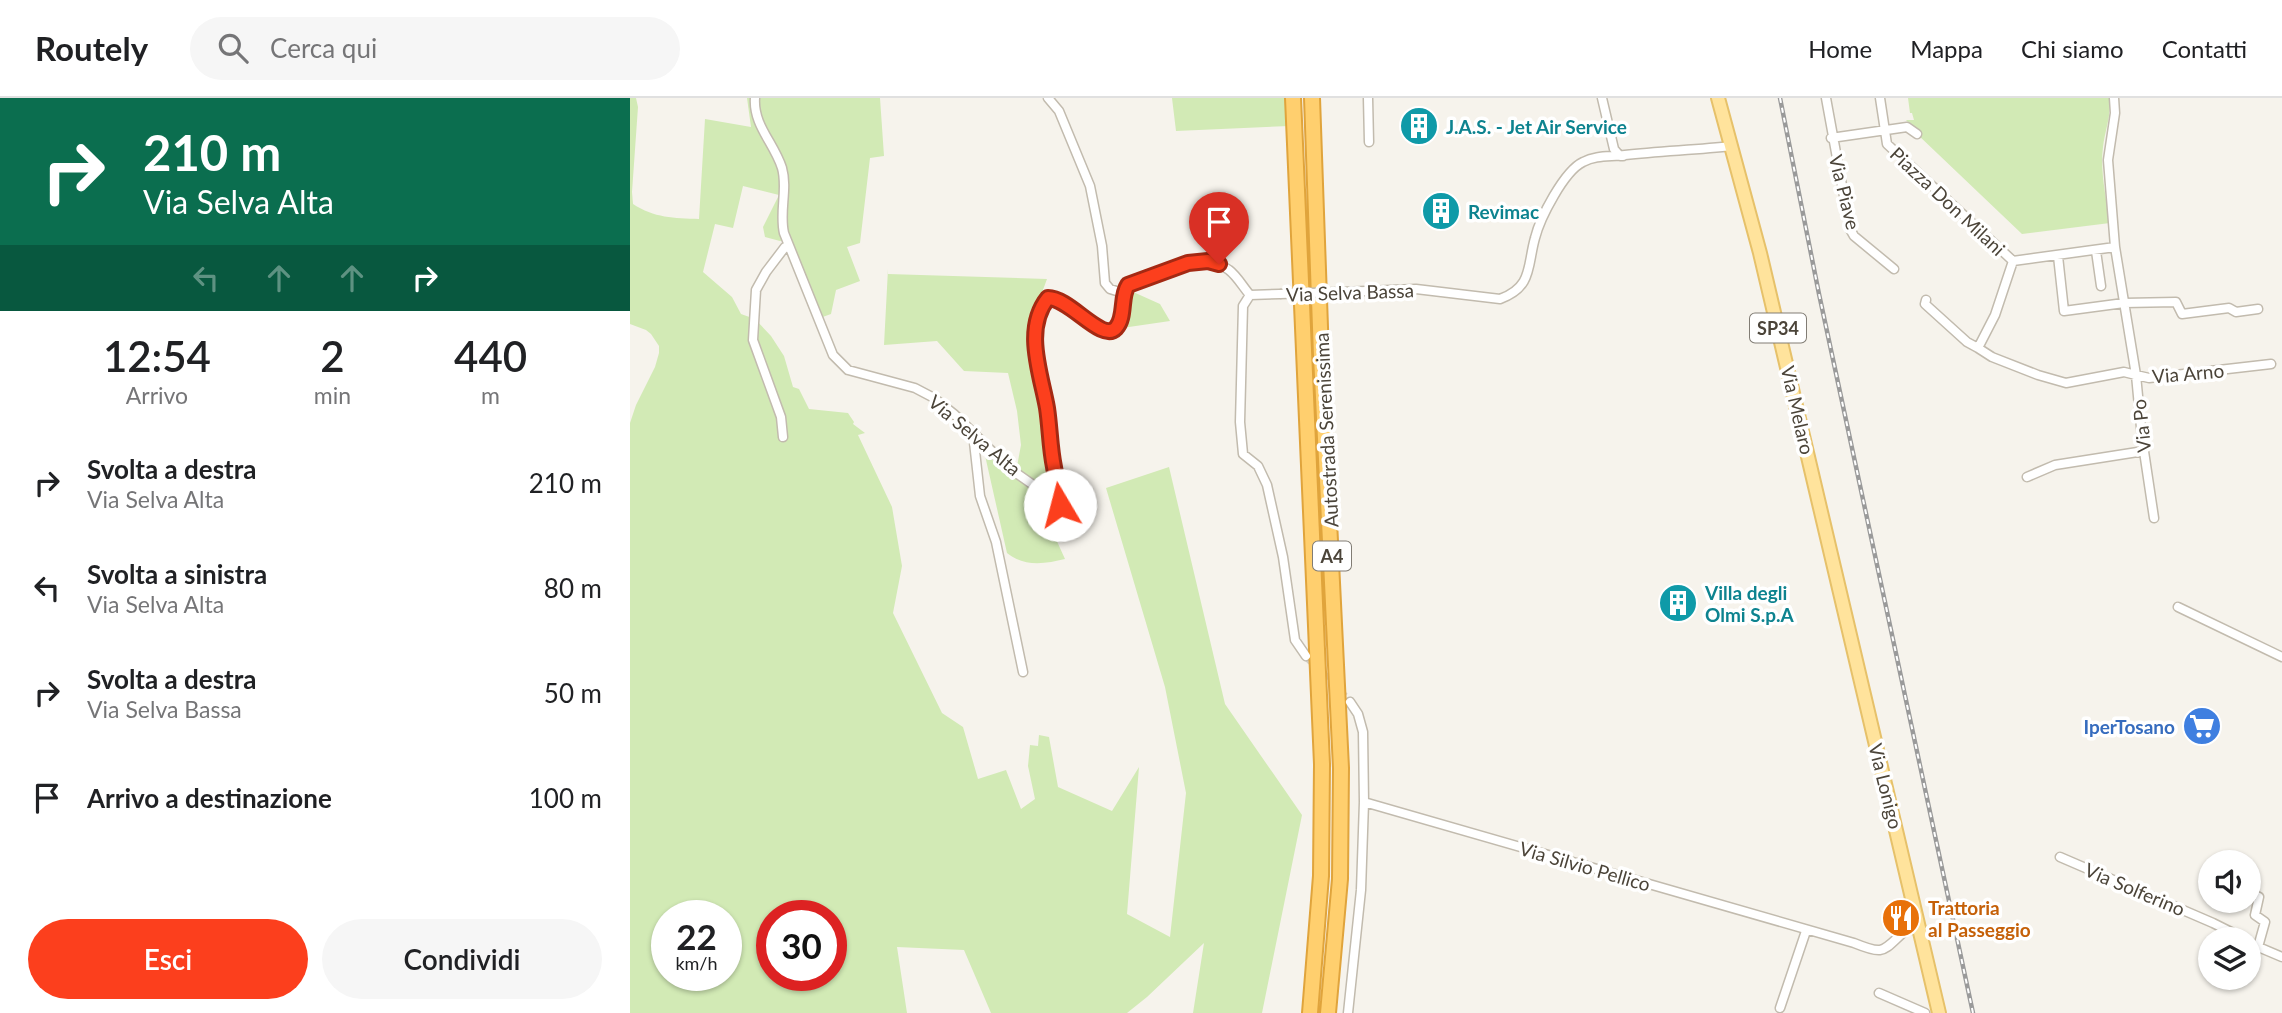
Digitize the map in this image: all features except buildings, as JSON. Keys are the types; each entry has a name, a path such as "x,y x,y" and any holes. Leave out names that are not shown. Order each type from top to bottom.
{"highway":[{"name":"Autostrada Serenissima","path":"1293,98 1322,764 1321,887 1310,1013"},
{"name":"Autostrada Serenissima","path":"1312,98 1341,768 1339,897 1328,1013"}],"main road":[{"name":"Via Melaro","path":"1718,98 1763,266 1832,559"},
{"name":"Via Lonigo","path":"1832,559 1939,1013"}],"street":[{"name":"Via Selva Alta","path":"755,98 757,122 768,137 783,172 781,218 788,248 825,340 836,359 848,370 928,393 954,414 1012,471 1044,492 1055,506 1059,506 1060,498 1035,351 1041,310 1048,298 1054,298 1066,303 1100,330 1113,330 1119,320 1123,292"},
{"path":"1048,98 1059,111 1092,194 1102,246 1105,282 1110,289 1123,292 1135,281 1188,263 1208,261 1230,270 1250,295 1243,306 1240,422 1243,454 1258,466 1267,485 1283,557 1295,640 1306,656"},
{"path":"1368,98 1369,142"},
{"path":"1602,98 1614,149 1623,156"},
{"name":"Via Piave","path":"1826,98 1831,138 1850,229 1854,236 1894,269"},
{"path":"1880,98 1884,132 1907,127 1917,134"},
{"name":"Via Arno","path":"2114,98 2115,113 2108,160 2115,247 2136,375 2150,378 2271,365"},
{"name":"Piazza Don Milani","path":"1831,138 1884,132 1887,144 2013,261 2115,247"},
{"name":"Via Selva Bassa","path":"1250,295 1416,289 1500,299 1509,296 1524,282 1529,272 1540,223 1564,181 1580,163 1592,158 1732,146"},
{"path":"783,437 781,417 753,340 756,290 759,282 777,255 785,247 788,248"},
{"path":"2096,251 2101,286"},
{"path":"2057,256 2064,311 2124,303 2176,302 2182,314 2229,308 2236,312 2258,309"},
{"path":"1978,348 1995,315 2013,261"},
{"name":"Via Po","path":"1926,300 1925,304 1967,342 1992,357 2066,383 2124,372 2136,375 2154,518"},
{"path":"972,433 980,496 996,542 1023,671"},
{"path":"2026,477 2055,465 2144,451"},
{"path":"2178,607 2282,657"},
{"path":"1348,1013 1361,890 1364,802 1363,732 1358,714 1350,702"},
{"name":"Via Silvio Pellico","path":"1364,802 1875,951 1888,949 1906,930 1921,929"},
{"name":"Via Solferino","path":"2060,857 2221,927"},
{"path":"2255,913 2266,922 2261,938"},
{"path":"1780,1008 1806,931"},
{"name":"Via Solferino","path":"2261,948 2282,957"},
{"path":"1879,993 1925,1013"}],"green space":[{"path":"630,98 636,98 638,107 633,204 657,215 699,219 705,119 751,127 747,98 880,98 884,156 870,158 860,243 847,247 860,281 836,290 831,314 817,319 785,240 765,237 763,227 779,195 743,186 733,228 715,224 703,272 732,297 741,314 755,319 771,336 784,356 793,387 799,389 809,409 848,413 853,424 865,433 858,435 892,507 902,566 893,613 942,713 963,727 978,779 1006,770 1021,809 1035,799 1028,766 1030,745 1038,746 1039,735 1049,737 1058,787 1112,811 1139,767 1127,914 1170,937 1186,793 1165,687 1106,488 1169,467 1225,704 1302,815 1262,1013 1193,1013 1204,943 1127,1013 991,1013 964,950 897,947 907,1013 630,1013 630,423 659,353 659,346 646,330 630,324"},
{"path":"1172,98 1289,98 1289,126 1176,131"},
{"path":"1908,98 2109,98 2110,110 2102,165 2110,223 2022,234 1917,134 1906,120 1914,120"},
{"path":"888,269 888,274 1047,279 1030,325 1035,337 1028,338 1049,476 1058,511 1055,537 1065,559 1042,563 1028,562 1020,561 1007,553 984,451 998,466 1015,477 1021,445 1017,411 1008,373 964,371 937,341 884,345"},
{"path":"1131,291 1160,304 1170,321 1122,328"}],"tunnel":[{"path":"1306,656 1350,702"}],"railway":[{"path":"1780,98 1819,294 1973,1013"}],"place":[{"name":"J.A.S. - Jet Air Service","path":"1419,126"},
{"name":"Revimac","path":"1441,211"},
{"name":"Villa degli Olmi S.p.A","path":"1678,603"},
{"name":"IperTosano","path":"2202,726"},
{"name":"Trattoria al Passeggio","path":"1901,918"}],"route":[{"path":"1060,505 1047,410 1035,351 1044,302 1048,298 1060,300 1100,330 1113,330 1119,320 1123,292 1128,285 1188,263 1208,261 1219,264"}]}
